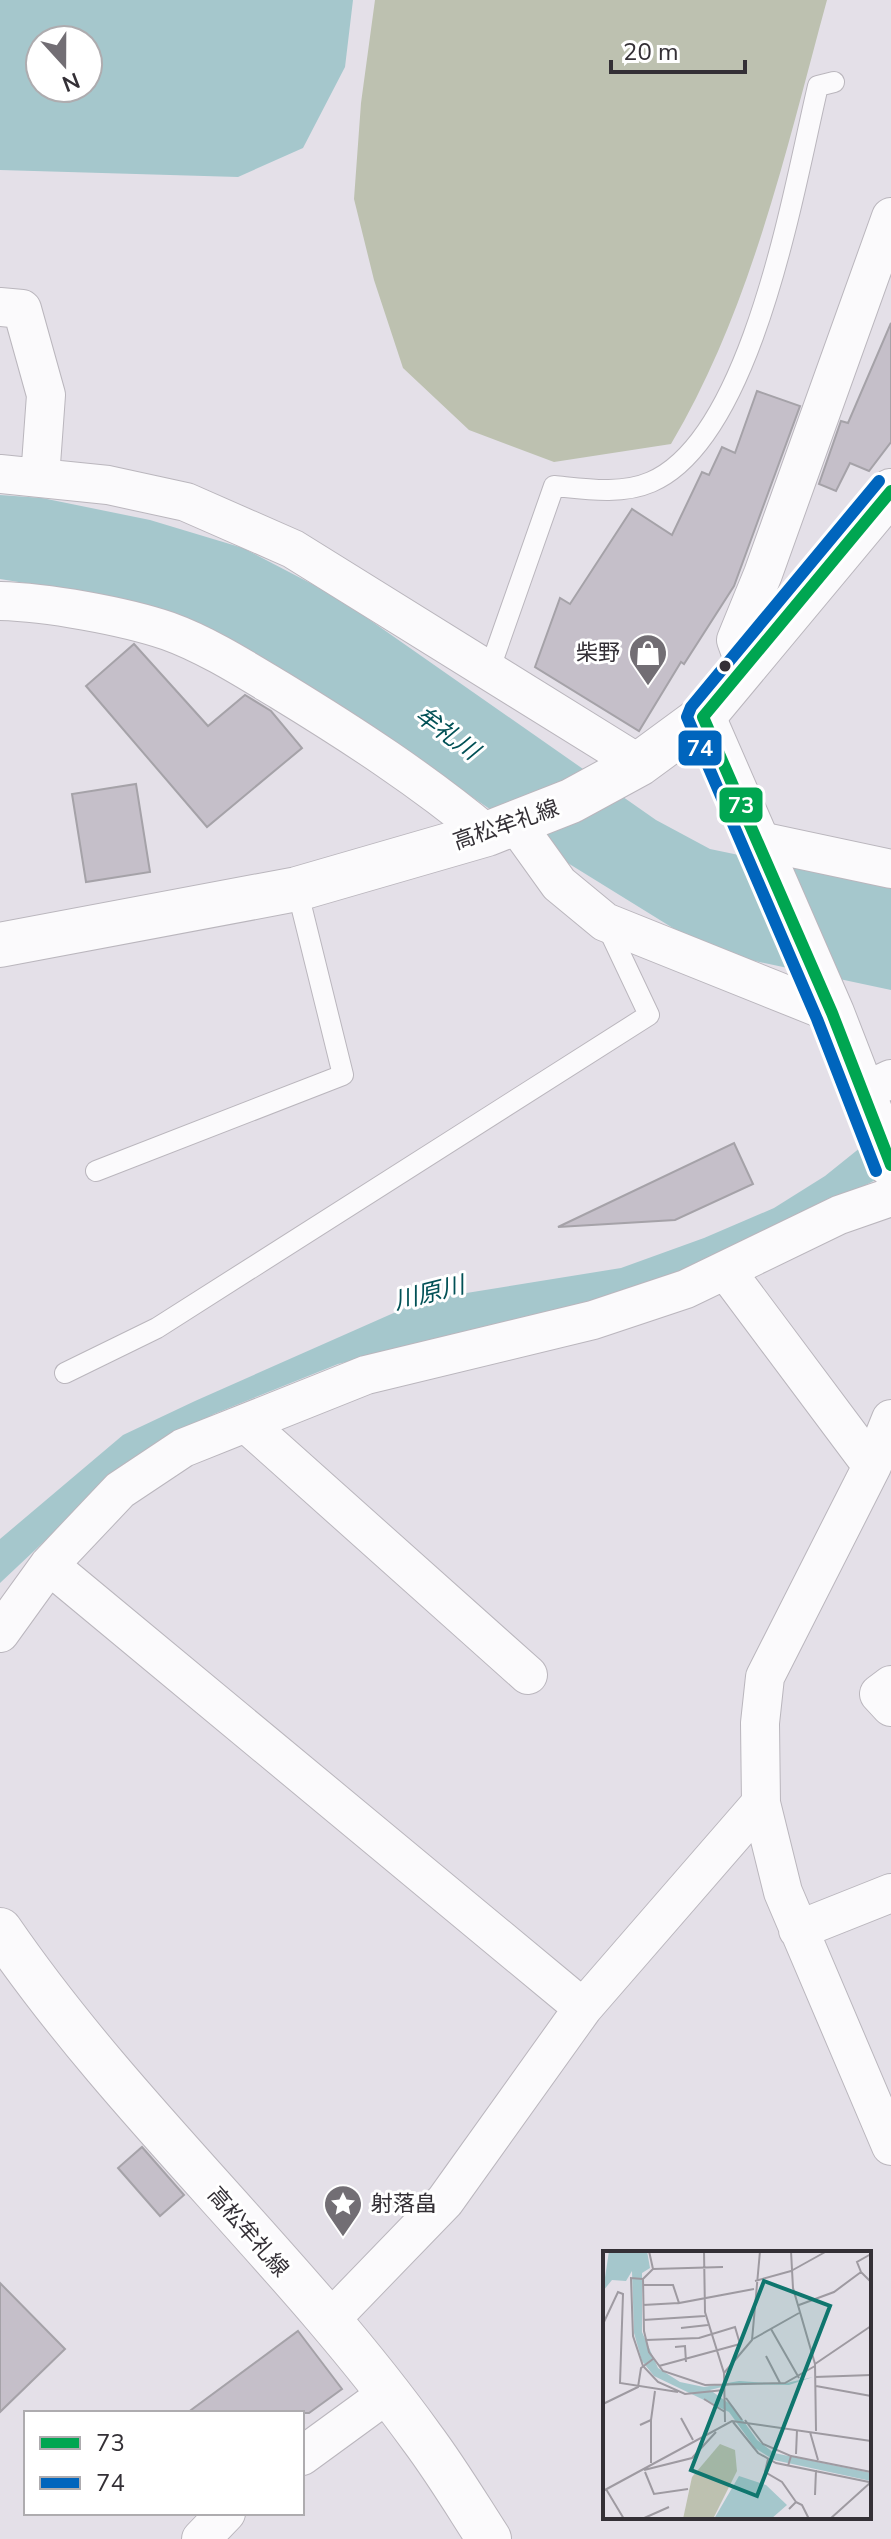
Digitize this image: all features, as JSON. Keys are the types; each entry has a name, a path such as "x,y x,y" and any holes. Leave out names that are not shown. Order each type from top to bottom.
{"main road":[{"name":"高松牟礼線","path":"0,945 297,889 512,825 624,773 703,717 891,491"},
{"path":"703,717 832,1013 877,1086 891,1165"},
{"name":"高松牟礼線","path":"0,1930 37,1984 117,2083 328,2322 422,2437 489,2539"}],"street":[{"path":"745,665 736,640 763,574 891,217"},
{"path":"0,307 22,309 46,395 40,478"},
{"path":"0,474 108,485 186,502 293,549 489,671 624,773"},
{"path":"6,618 34,602 168,631 242,668 429,786 512,825 559,884 605,922 832,1013"},
{"path":"755,840 891,869"},
{"path":"0,1633 49,1565 120,1490 183,1448 366,1375 593,1320 727,1272 839,1215 891,1197"},
{"path":"727,1272 872,1466"},
{"path":"890,2136 783,1892 761,1803 760,1723 765,1677 872,1466 891,1419"},
{"path":"247,1424 528,1675"},
{"path":"49,1565 583,2008"},
{"path":"891,1685 879,1694 891,1707"},
{"path":"328,2322 445,2201 583,2008 761,1803"},
{"path":"798,1930 891,1893"},
{"path":"304,2455 387,2394"},
{"path":"201,2539 224,2515"}],"lane":[{"path":"489,671 554,486 608,490 650,482 687,458 714,420 746,355 776,264 818,86 834,82"},
{"path":"96,1171 343,1075 297,889"},
{"path":"65,1373 157,1328 649,1015 605,922"}],"green space":[{"path":"375,0 827,0 781,171 745,284 699,392 671,444 554,462 469,430 403,368 374,280 354,199 361,103"}],"water":[{"path":"0,0 353,0 345,67 303,148 238,177 0,170"},
{"name":"牟礼川","path":"0,495 42,498 150,520 243,548 337,597 656,820 710,849 891,887 891,990 741,958 689,938 571,865 324,695 252,653 74,591 0,579"},
{"path":"891,1123 891,1172 732,1254 580,1305 338,1364 214,1414 157,1445 68,1519 0,1583 0,1539 123,1435 423,1300 621,1268 704,1238 774,1208 825,1176"}],"building":[{"path":"891,323 891,442 869,471 850,463 836,491 819,484 841,421 848,423"},
{"path":"757,391 800,406 734,586 684,664 681,662 639,731 535,667 560,598 570,604 632,509 672,535 702,472 709,475 722,447 735,453"},
{"path":"134,644 208,726 245,695 271,711 302,748 207,827 86,686"},
{"path":"136,784 150,872 86,882 72,794"},
{"path":"734,1143 753,1184 675,1220 558,1227"},
{"path":"142,2147 184,2195 160,2216 118,2168"},
{"path":"0,2283 65,2349 0,2412"},
{"path":"298,2331 342,2389 309,2413 190,2411"}],"transit line":[{"name":"74","path":"876,1171 817,1019 687,717 691,707 879,481"},
{"name":"73","path":"891,491 703,717 832,1013 891,1165"}],"place":[{"name":"柴野","path":"648,687"},
{"name":"射落畠","path":"343,2238"}],"water label":[{"name":"川原川","path":"429,1293"}]}
